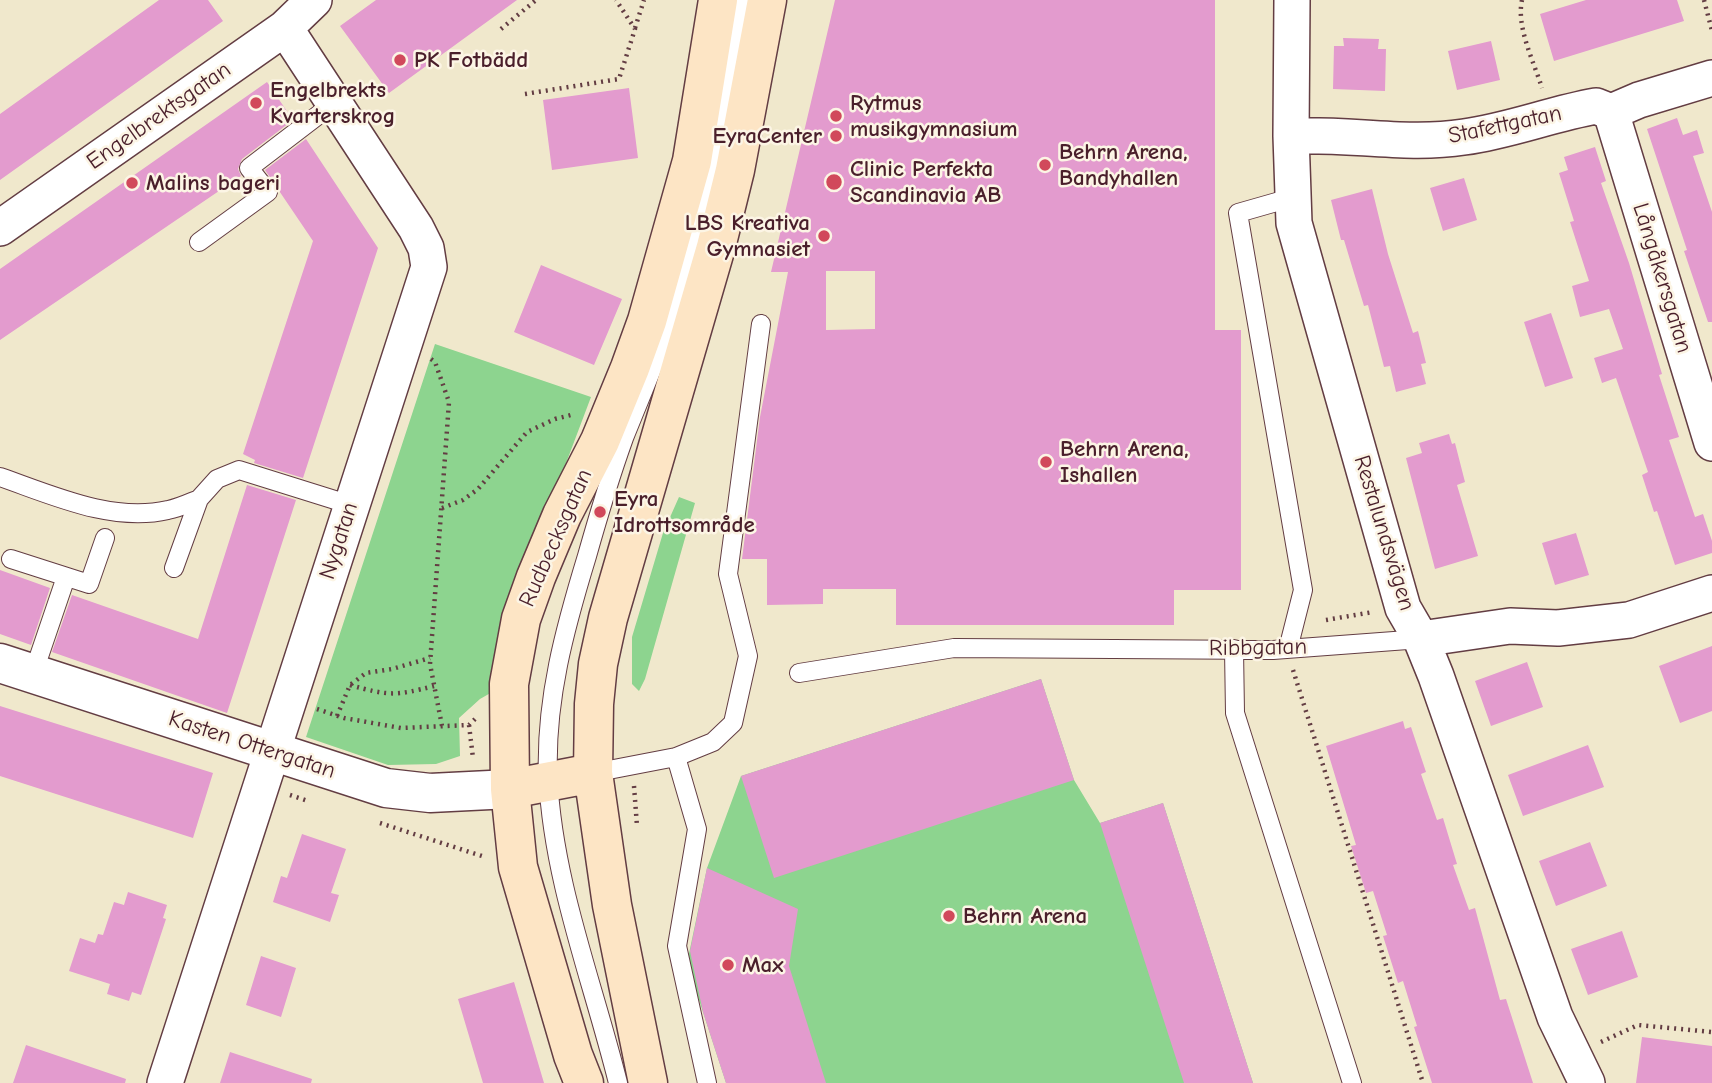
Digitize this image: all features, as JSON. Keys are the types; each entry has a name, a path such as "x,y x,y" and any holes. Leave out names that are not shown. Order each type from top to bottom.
{"main road":[{"name":"Rudbecksgatan","path":"617,1083 573,1055 518,867 510,789 509,684 521,619 536,577 631,368 650,309 692,161 718,0"},
{"path":"617,1083 612,905 593,773 598,664 608,618 716,247 735,170 767,0"},
{"path":"510,789 593,773"}],"street":[{"name":"Engelbrektsgatan","path":"0,228 285,28 314,0"},
{"name":"Restalundsvägen","path":"1292,0 1291,136 1294,223 1403,608 1421,639 1555,1017 1580,1069"},
{"name":"Nygatan","path":"165,1083 429,267 426,248 416,228 285,28"},
{"name":"Stafettgatan","path":"1291,136 1326,134 1424,140 1464,137 1596,106 1611,112 1639,100 1712,78"},
{"name":"Långåkersgatan","path":"1611,112 1712,443"},
{"name":"Ribbgatan","path":"1421,639 1510,626 1558,628 1629,620 1712,593"},
{"name":"Kasten Ottergatan","path":"17,668 386,788 430,793 510,789"}],"lane":[{"path":"617,1083 553,835 549,743 554,678 566,626 624,440 660,350 697,236 743,0"},
{"path":"199,242 268,192 249,168 334,103"},
{"path":"1288,649 1303,590 1238,213 1294,197"},
{"path":"593,773 677,757 713,743 733,723 748,656 728,574 761,324"},
{"path":"174,568 199,499 217,479 239,470 351,505"},
{"path":"0,477 90,507 118,513 168,510 199,499"},
{"path":"11,559 89,584 105,538"},
{"path":"17,668 66,577"},
{"name":"Ribbgatan","path":"799,673 954,648 1288,649 1421,639"},
{"path":"1234,649 1235,713 1352,1083"},
{"path":"677,757 697,829 677,946 705,1078"}],"path":[{"path":"501,29 536,0"},
{"path":"615,0 635,29"},
{"path":"525,94 619,79 644,0"},
{"path":"1522,0 1524,30 1550,115"},
{"path":"1704,0 1712,31"},
{"path":"406,336 435,362 449,402 430,659 442,726"},
{"path":"442,508 463,500 478,489 527,432 555,419 577,414"},
{"path":"1288,649 1310,729 1423,1083"},
{"path":"337,716 350,685 366,673 430,659"},
{"path":"350,685 386,695 409,693 434,686"},
{"path":"288,700 337,716 401,727 470,725 489,702 508,703"},
{"path":"280,792 318,804"},
{"path":"368,820 482,855 488,860"},
{"path":"1580,1069 1638,1025 1712,1032"}],"green space":[{"path":"435,344 591,397 503,630 494,691 480,699 459,718 460,756 436,764 388,765 306,737"},
{"path":"679,497 695,503 645,679 639,691 632,684 632,637 663,533"},
{"name":"Behrn Arena","path":"1041,679 1074,780 1100,823 1163,803 1253,1083 726,1083 687,963 707,868 741,776"}],"building":[{"path":"159,0 208,0 223,21 0,180 0,114"},
{"name":"PK Fotbädd","path":"376,0 517,0 389,93 340,26"},
{"path":"835,0 1215,0 1215,330 1241,330 1241,590 1174,590 1174,625 896,625 896,589 823,589 823,604 767,605 767,559 742,559 760,417 788,272 771,272","holes":["826,271 875,271 875,329 826,330"]},
{"path":"1586,0 1677,0 1684,21 1554,61 1540,14"},
{"path":"1343,38 1379,39 1378,49 1386,49 1385,91 1333,89 1334,46 1344,46"},
{"path":"1491,41 1500,80 1457,90 1448,51"},
{"path":"267,82 293,120 242,159 238,169 241,176 0,340 0,269"},
{"path":"629,88 638,158 552,170 543,100"},
{"path":"1677,118 1683,135 1697,130 1704,153 1693,156 1712,212 1712,322 1708,322 1684,251 1687,250 1647,129"},
{"path":"306,139 378,248 303,478 254,463 255,460 243,454 313,241 265,170"},
{"path":"1595,147 1606,181 1601,183 1629,263 1679,437 1669,440 1695,517 1703,514 1712,541 1712,553 1675,565 1642,475 1648,472 1616,378 1602,383 1594,358 1623,349 1609,309 1580,317 1572,286 1589,281 1570,222 1574,221 1559,173 1568,170 1564,157"},
{"path":"1464,178 1477,220 1443,231 1430,188"},
{"path":"1372,189 1388,254 1413,333 1418,331 1426,363 1421,364 1426,384 1396,392 1390,366 1384,367 1368,305 1364,306 1344,240 1341,240 1331,200"},
{"path":"541,265 622,299 594,365 514,332"},
{"path":"1551,313 1573,378 1545,387 1524,322"},
{"path":"1449,434 1452,444 1455,443 1465,482 1457,485 1478,556 1435,569 1406,458 1422,453 1419,443"},
{"path":"247,485 296,500 227,713 52,652 72,595 198,639"},
{"path":"1576,533 1589,575 1555,585 1542,543"},
{"path":"0,570 50,588 31,645 0,634"},
{"path":"1712,646 1712,711 1680,723 1659,666"},
{"path":"1527,662 1543,707 1491,726 1475,681"},
{"path":"1041,679 1074,780 774,878 741,776"},
{"path":"0,706 213,773 193,838 0,776"},
{"path":"1403,721 1405,729 1411,727 1426,772 1421,774 1437,820 1443,818 1457,864 1453,865 1469,910 1475,908 1500,1000 1506,999 1533,1083 1432,1083 1403,981 1398,983 1383,936 1387,935 1373,891 1366,893 1351,846 1356,845 1326,746"},
{"path":"1588,745 1604,787 1523,816 1508,775"},
{"path":"1163,803 1253,1083 1184,1083 1100,823"},
{"path":"302,834 346,849 331,893 339,895 330,922 273,902 281,876 287,878"},
{"path":"1590,842 1607,886 1556,906 1539,861"},
{"path":"707,868 798,909 789,966 826,1083 726,1083 703,1012 690,951"},
{"path":"128,892 167,905 163,918 166,919 141,995 132,992 129,1001 107,994 110,984 69,971 80,938 95,943 98,934 103,935 114,902 124,905"},
{"path":"1622,931 1638,977 1588,995 1571,949"},
{"path":"261,956 296,968 281,1017 246,1005"},
{"path":"514,982 544,1083 483,1083 458,999"},
{"path":"1642,1037 1712,1046 1712,1083 1636,1083"},
{"path":"26,1045 126,1079 125,1083 13,1083"},
{"path":"230,1052 312,1079 311,1083 220,1083"}],"place":[{"name":"PK Fotbädd","path":"400,60"},
{"name":"Engelbrekts Kvarterskrog","path":"256,103"},
{"name":"Rytmus musikgymnasium","path":"836,116"},
{"name":"EyraCenter","path":"836,136"},
{"name":"Behrn Arena, Bandyhallen","path":"1045,165"},
{"name":"Clinic Perfekta Scandinavia AB","path":"834,182"},
{"name":"Malins bageri","path":"132,183"},
{"name":"LBS Kreativa Gymnasiet","path":"824,236"},
{"name":"Behrn Arena, Ishallen","path":"1046,462"},
{"name":"Eyra Idrottsområde","path":"600,512"},
{"name":"Behrn Arena","path":"949,916"},
{"name":"Max","path":"728,965"}]}
